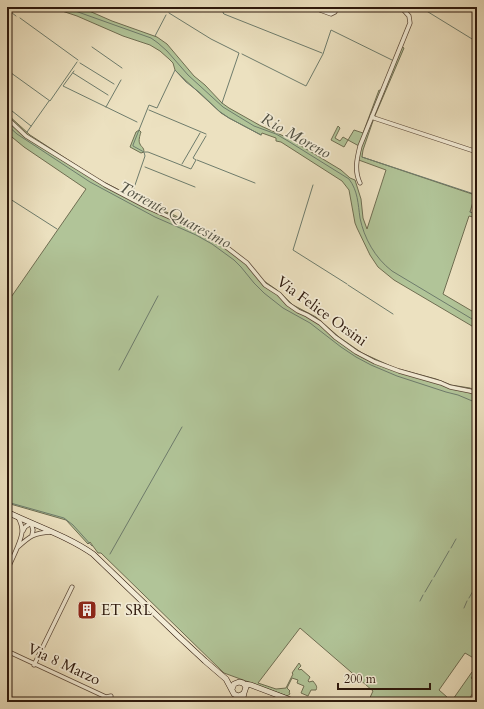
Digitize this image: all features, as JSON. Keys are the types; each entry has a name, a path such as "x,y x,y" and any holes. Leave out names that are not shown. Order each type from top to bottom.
{"main road":[{"path":"7,512 76,543 94,554 176,634 226,679 234,692 241,695 245,692 259,689"},
{"path":"226,679 242,682 296,702"},
{"path":"236,682 232,686 238,702"},
{"path":"242,702 246,688 244,684"}],"street":[{"path":"312,7 331,14 335,12 336,7"},
{"path":"360,183 357,176 357,157 360,146 410,25 409,16 401,7"},
{"path":"372,116 374,118 477,152"},
{"name":"Via Felice Orsini","path":"7,118 26,136 104,185 199,230 222,243 247,263 265,285 279,294 288,304 320,323 335,337 356,352 375,362 399,371 450,387 477,393"},
{"path":"18,517 23,531"},
{"path":"7,570 25,527 31,523 32,535"},
{"path":"17,548 32,535 42,532 52,532"},
{"path":"34,665 72,586"},
{"name":"Via 8 Marzo","path":"7,652 106,697 111,696"}],"green space":[{"path":"50,7 80,7 112,21 157,37 167,44 194,76 222,103 261,126 288,138 355,180 361,199 363,218 367,229 386,170 356,159 359,146 348,140 354,130 363,133 379,90 382,91 401,46 404,48 374,118 362,157 475,195 470,212 477,214 477,218 469,216 443,294 477,314 477,329 394,280 378,267 370,255 357,228 349,190 342,181 281,142 276,141 276,138 262,133 261,135 221,113 175,70 173,63 169,59 150,45"},
{"path":"7,114 30,135 96,178 148,205 174,215 208,232 249,263 259,277 277,290 293,305 316,317 339,337 362,353 395,368 436,379 451,385 470,388 477,392 477,660 465,653 439,690 447,697 444,702 368,702 373,691 300,628 258,683 276,689 286,688 293,674 292,673 299,663 301,666 298,669 301,669 310,677 308,681 313,681 317,689 311,690 308,696 301,693 304,686 297,683 298,680 292,678 287,688 290,691 290,694 287,696 224,673 101,553 98,553 90,542 88,544 66,520 7,503 7,303 86,189 24,147 7,133"},
{"path":"338,126 340,128 335,138 340,141 343,137 348,140 344,147 331,140"},
{"path":"139,130 141,132 139,143 144,150 144,152 141,153 130,147 136,132"},
{"path":"477,667 477,670 471,678 477,682 477,687 467,702 451,702 472,672"}],"waterway":[{"name":"Rio Moreno","path":"64,7 151,38 167,51 188,75 223,107 254,126 276,134 349,179 356,193 364,233 375,254 380,260 392,271 477,322"},
{"path":"166,11 167,7"},
{"path":"220,7 224,9 224,14 322,53"},
{"path":"420,7 477,42"},
{"path":"7,9 16,16"},
{"path":"169,13 211,39 239,53 222,103"},
{"path":"155,36 166,15"},
{"path":"20,18 78,60"},
{"path":"242,54 306,86 323,54 331,30 392,60"},
{"path":"92,47 122,68"},
{"path":"7,70 50,101 77,62"},
{"path":"80,63 114,84"},
{"path":"132,193 145,156 144,152 133,145 149,105 157,108 175,70 186,82 219,111 261,135"},
{"path":"74,71 63,86 137,122"},
{"path":"73,73 108,95"},
{"path":"106,107 121,80"},
{"path":"27,132 49,101"},
{"path":"7,107 31,126"},
{"path":"149,110 206,134"},
{"name":"Torrente Quaresimo","path":"7,125 17,134 90,182 155,217 196,235 212,244 234,260 264,293 283,308 310,323 356,357 397,376 458,395 477,403"},
{"path":"182,164 200,133"},
{"path":"145,152 191,169 196,160 193,158 206,136"},
{"path":"362,157 477,195"},
{"path":"197,160 255,183"},
{"path":"145,167 195,187"},
{"path":"313,185 293,250 347,284"},
{"path":"7,197 57,229"},
{"path":"470,212 477,214"},
{"path":"348,285 393,314"},
{"path":"119,370 158,296"},
{"path":"110,554 182,427"},
{"path":"7,502 64,518 73,525 92,546"},
{"path":"451,548 456,539"},
{"path":"434,577 449,551"},
{"path":"425,592 432,580"},
{"path":"469,598 477,584"},
{"path":"420,601 423,595"},
{"path":"464,608 467,601"}],"place":[{"name":"ET SRL","path":"87,610"}]}
